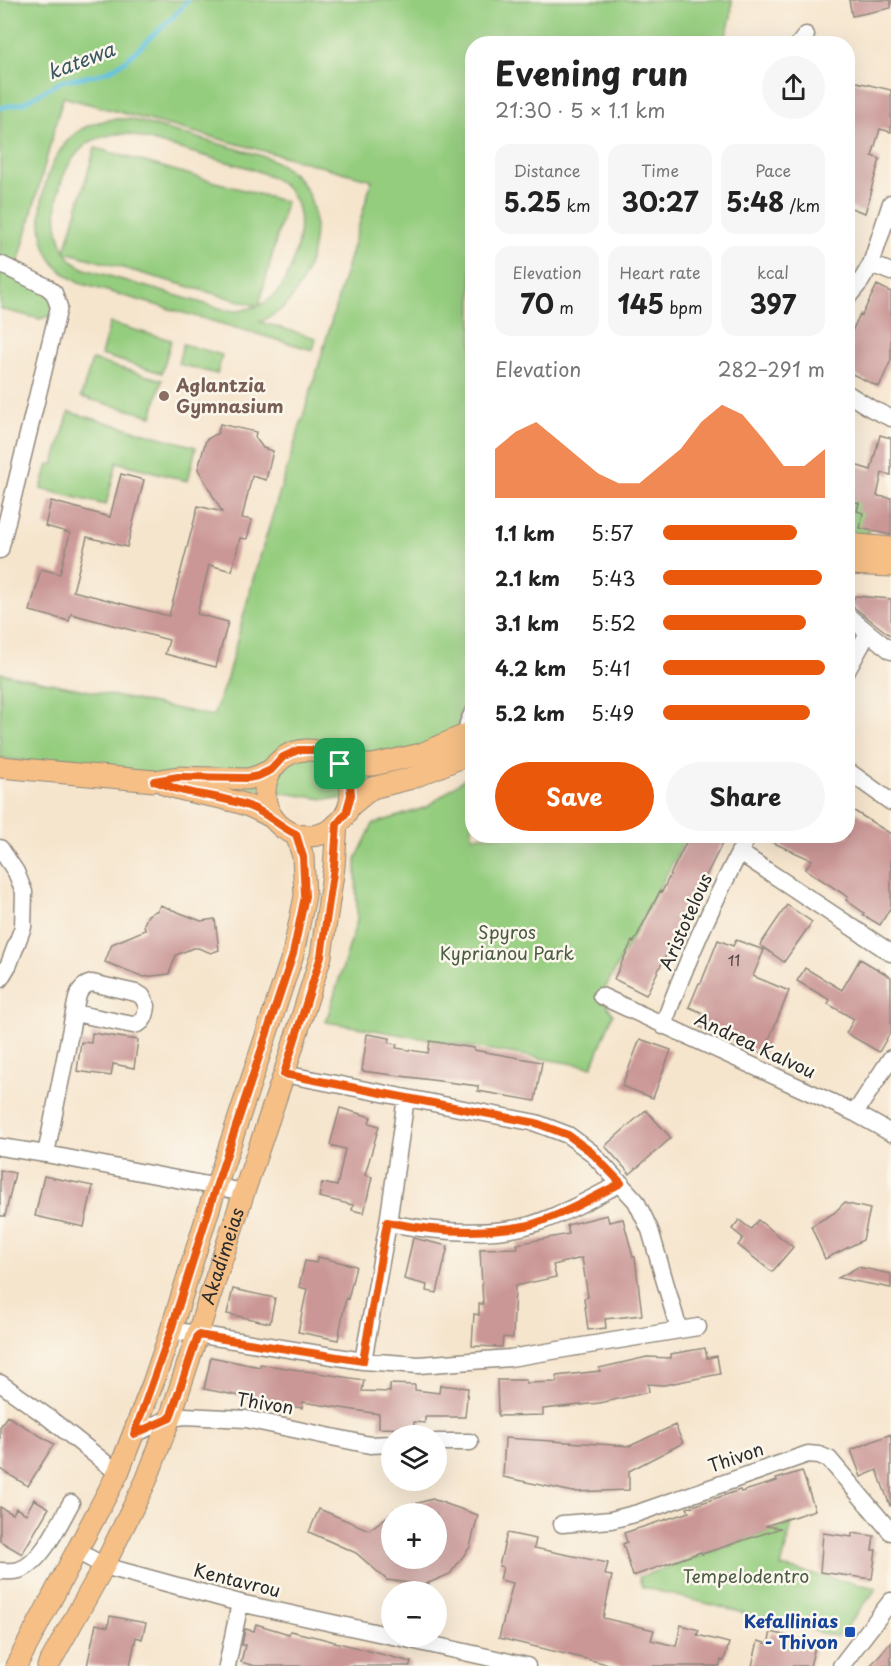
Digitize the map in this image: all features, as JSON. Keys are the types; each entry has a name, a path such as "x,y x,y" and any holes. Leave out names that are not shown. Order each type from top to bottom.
{"main road":[{"path":"855,545 891,548"},
{"path":"855,564 891,566"},
{"path":"465,741 373,765 362,765 316,750 298,750 283,757 271,770 267,778 265,798 267,808 283,828 296,834 318,835 328,831 372,788 412,778 465,755"},
{"path":"332,757 340,764 350,783 351,795 343,816"},
{"path":"0,767 154,781 177,789 235,801 273,818"},
{"path":"154,781 178,777 248,778 271,770"},
{"name":"Akadimeias","path":"48,1666 104,1566 146,1481 170,1418 321,956 343,816"},
{"name":"Akadimeias","path":"16,1666 118,1473 171,1330 293,954 305,896 303,857 296,834"}],"street":[{"path":"855,288 871,264 891,203"},
{"path":"0,264 47,287 54,293 59,307 0,550"},
{"path":"871,264 891,272"},
{"path":"855,398 891,418"},
{"path":"855,622 891,651"},
{"path":"855,656 868,633"},
{"path":"855,776 891,802"},
{"name":"Aristotelous","path":"663,1026 702,932 744,843"},
{"path":"0,848 16,872 24,892 23,927 9,964 0,979"},
{"path":"739,852 891,953"},
{"name":"Andrea Kalvou","path":"601,996 855,1113 891,1133"},
{"path":"46,1154 74,1013"},
{"path":"855,1113 891,1058"},
{"path":"284,1074 536,1123 568,1135 591,1152 636,1201 650,1230 679,1330"},
{"path":"363,1361 406,1098"},
{"path":"0,1147 244,1192"},
{"path":"387,1222 440,1231 470,1232 520,1227 531,1225 572,1208 621,1183"},
{"path":"171,1330 363,1361 419,1365 488,1361 698,1328"},
{"path":"0,1383 49,1418 118,1473"},
{"name":"Thivon","path":"134,1434 170,1418 185,1416 246,1419 370,1445 381,1444"},
{"path":"447,1442 470,1442"},
{"name":"Thivon","path":"562,1524 611,1520 638,1513 808,1454 829,1459 891,1532"},
{"path":"0,1570 21,1569 39,1557 71,1503"},
{"name":"Kentavrou","path":"77,1551 104,1566 240,1603 381,1634"},
{"path":"841,1666 891,1601"},
{"path":"227,1666 240,1603"},
{"name":"Kentavrou","path":"442,1647 527,1666"}],"green space":[{"path":"0,0 732,0 731,17 726,36 465,36 465,746 371,799 324,799 0,758 0,673 213,716 227,678 254,576 372,180 63,97 18,264 67,304 64,311 40,319 0,309"},
{"path":"130,119 266,157 293,173 305,188 311,202 315,234 312,251 308,267 293,296 283,308 260,322 316,338 313,350 79,283 58,268 45,246 41,215 42,198 52,165 70,138 82,129 98,122","holes":["115,134 128,134 252,169 282,184 293,196 298,211 300,230 290,270 278,292 259,305 286,202 95,148 65,251 57,223 58,193 63,179 77,153 88,143","66,252 258,306 239,311 226,310 85,269 73,262"]},
{"path":"110,323 171,340 162,373 101,355"},
{"path":"183,344 222,355 217,374 178,364"},
{"path":"92,360 162,380 152,416 81,397"},
{"path":"69,412 196,447 188,481 117,462 106,505 41,489 48,464 54,464"},
{"path":"855,498 874,519 862,550 855,548"},
{"name":"Spyros Kyprianou Park","path":"465,778 465,843 683,843 601,996 613,1014 592,1067 326,1022 357,921 356,859 373,824 427,807"},
{"name":"Tempelodentro","path":"792,1523 781,1567 877,1588 838,1637 642,1587 639,1577"}],"building":[{"path":"849,0 891,0 891,8 852,16"},
{"path":"855,82 891,90 891,132 880,129 872,156 880,159 865,213 855,209"},
{"path":"877,285 891,292 891,360 879,387 855,375 855,325 860,314 862,315"},
{"path":"220,424 256,432 255,437 263,448 273,451 266,480 252,476 242,518 252,520 247,539 240,538 232,571 209,565 197,614 228,622 216,667 165,654 169,640 71,614 69,621 30,611 41,569 60,574 70,533 45,526 51,501 110,517 121,474 144,480 127,547 87,537 73,591 169,616 198,506 222,512 198,469 206,440 218,433"},
{"path":"880,435 891,438 891,475 882,473 877,496 891,498 891,535 860,528 863,513 857,511 859,503 855,502 855,465 871,470"},
{"path":"855,596 891,599 891,636 855,608"},
{"path":"855,811 891,834 891,907 880,925 863,915 864,913 846,900 848,897 805,869 812,860 774,843 855,843"},
{"path":"686,843 722,843 646,995 614,979 632,941 634,942 660,891 662,892"},
{"path":"160,905 201,921 215,919 219,950 211,953 193,948 176,955 169,974 144,977 105,962 112,944 145,930 144,924 148,915 158,910"},
{"path":"787,905 812,922 784,962 760,945"},
{"path":"718,940 733,946 736,940 764,950 753,976 789,991 763,1054 698,1026 703,1013 689,1007"},
{"path":"860,959 891,977 891,1031 879,1052 846,1033 854,1019 828,1004 830,1000 797,981 805,968 842,990"},
{"path":"92,1033 138,1040 134,1068 113,1064 111,1076 77,1071 81,1042 91,1043"},
{"path":"367,1034 390,1038 389,1043 397,1044 396,1048 428,1053 430,1041 542,1062 535,1101 478,1091 478,1086 362,1071"},
{"path":"640,1039 671,1050 653,1098 622,1086"},
{"path":"340,1108 371,1117 369,1123 379,1126 365,1175 372,1177 364,1213 352,1210 353,1205 319,1197 322,1183 337,1186 345,1149 330,1145"},
{"path":"646,1110 671,1138 630,1174 605,1146"},
{"path":"0,1170 15,1173 5,1216 0,1216"},
{"path":"44,1176 93,1186 84,1227 35,1216"},
{"path":"844,1203 870,1209 863,1240 825,1259 811,1226 834,1213"},
{"path":"607,1215 609,1222 623,1219 633,1257 635,1257 642,1315 605,1319 606,1328 588,1330 584,1298 588,1297 582,1258 553,1265 556,1277 515,1286 513,1338 503,1337 502,1347 472,1346 474,1314 479,1315 479,1304 483,1304 480,1249 518,1248 517,1244 569,1234 567,1225"},
{"path":"739,1220 751,1229 758,1220 793,1247 772,1272 738,1245 743,1238 732,1229"},
{"path":"413,1238 448,1246 437,1293 426,1291 427,1285 404,1279"},
{"path":"318,1257 356,1266 348,1299 346,1298 338,1340 298,1332 307,1289 299,1287 305,1261 316,1263"},
{"path":"858,1267 891,1274 891,1288 838,1278"},
{"path":"233,1289 275,1298 270,1323 227,1314"},
{"path":"705,1348 707,1358 717,1356 720,1374 664,1385 648,1384 649,1392 600,1403 543,1409 543,1415 498,1416 497,1380 526,1380 526,1383 557,1382 556,1376 600,1371 599,1368 647,1357 671,1358 671,1354"},
{"path":"211,1357 260,1367 260,1364 364,1380 362,1391 390,1392 390,1384 415,1385 415,1390 439,1393 440,1385 468,1388 465,1417 425,1417 425,1423 381,1425 381,1428 379,1428 379,1414 303,1402 302,1408 254,1401 255,1399 204,1389"},
{"path":"7,1416 54,1444 28,1486 0,1469 0,1427"},
{"path":"675,1425 683,1443 629,1471 629,1490 573,1492 503,1477 505,1438 630,1446"},
{"path":"891,1434 890,1506 877,1470 861,1477 851,1450"},
{"path":"802,1471 815,1510 765,1526 781,1528 702,1554 701,1552 633,1576 623,1544 627,1542 624,1533 689,1512 687,1508 740,1490 741,1492 777,1481 776,1479"},
{"path":"34,1499 49,1508 22,1554 0,1541 0,1507 13,1514 16,1508 26,1514"},
{"path":"432,1499 444,1503 418,1503"},
{"path":"447,1504 478,1515 470,1547 450,1574 433,1581 387,1580 356,1553 309,1532 319,1509 369,1530 381,1521 381,1569 447,1569"},
{"path":"507,1533 536,1539 534,1548 608,1563 605,1575 612,1576 603,1618 654,1630 651,1640 676,1646 681,1625 699,1630 697,1635 729,1643 724,1661 721,1660 720,1666 622,1666 499,1638 513,1583 500,1580 503,1567 499,1566"},
{"path":"823,1533 852,1537 852,1533 874,1536 872,1550 876,1550 872,1579 820,1572"},
{"path":"110,1616 146,1623 142,1639 136,1637 130,1666 87,1666 96,1624 108,1627"},
{"path":"256,1624 289,1634 290,1631 411,1662 410,1666 255,1666 241,1662 245,1645 242,1645 245,1629 254,1631"},
{"path":"771,1632 816,1643 810,1666 752,1666 758,1641 768,1644"},
{"path":"891,1642 891,1666 870,1666"}],"waterway":[{"name":"katewa","path":"0,108 23,103 62,81 110,70 125,61 188,0"}],"place":[{"name":"Aglantzia Gymnasium","path":"164,396"},
{"name":"Kefallinias - Thivon","path":"850,1632"}],"route":[{"path":"298,750 316,750 332,757 340,764 350,783 349,807 337,824 334,867 321,956 284,1074 536,1123 568,1135 591,1152 621,1183 572,1208 531,1225 470,1232 440,1231 387,1222 363,1361 198,1335 170,1418 134,1434 171,1330 255,1065 293,954 305,896 303,857 296,834 254,808 235,801 177,789 154,781 178,777 236,779 258,776 271,770 283,757 298,750"}]}
